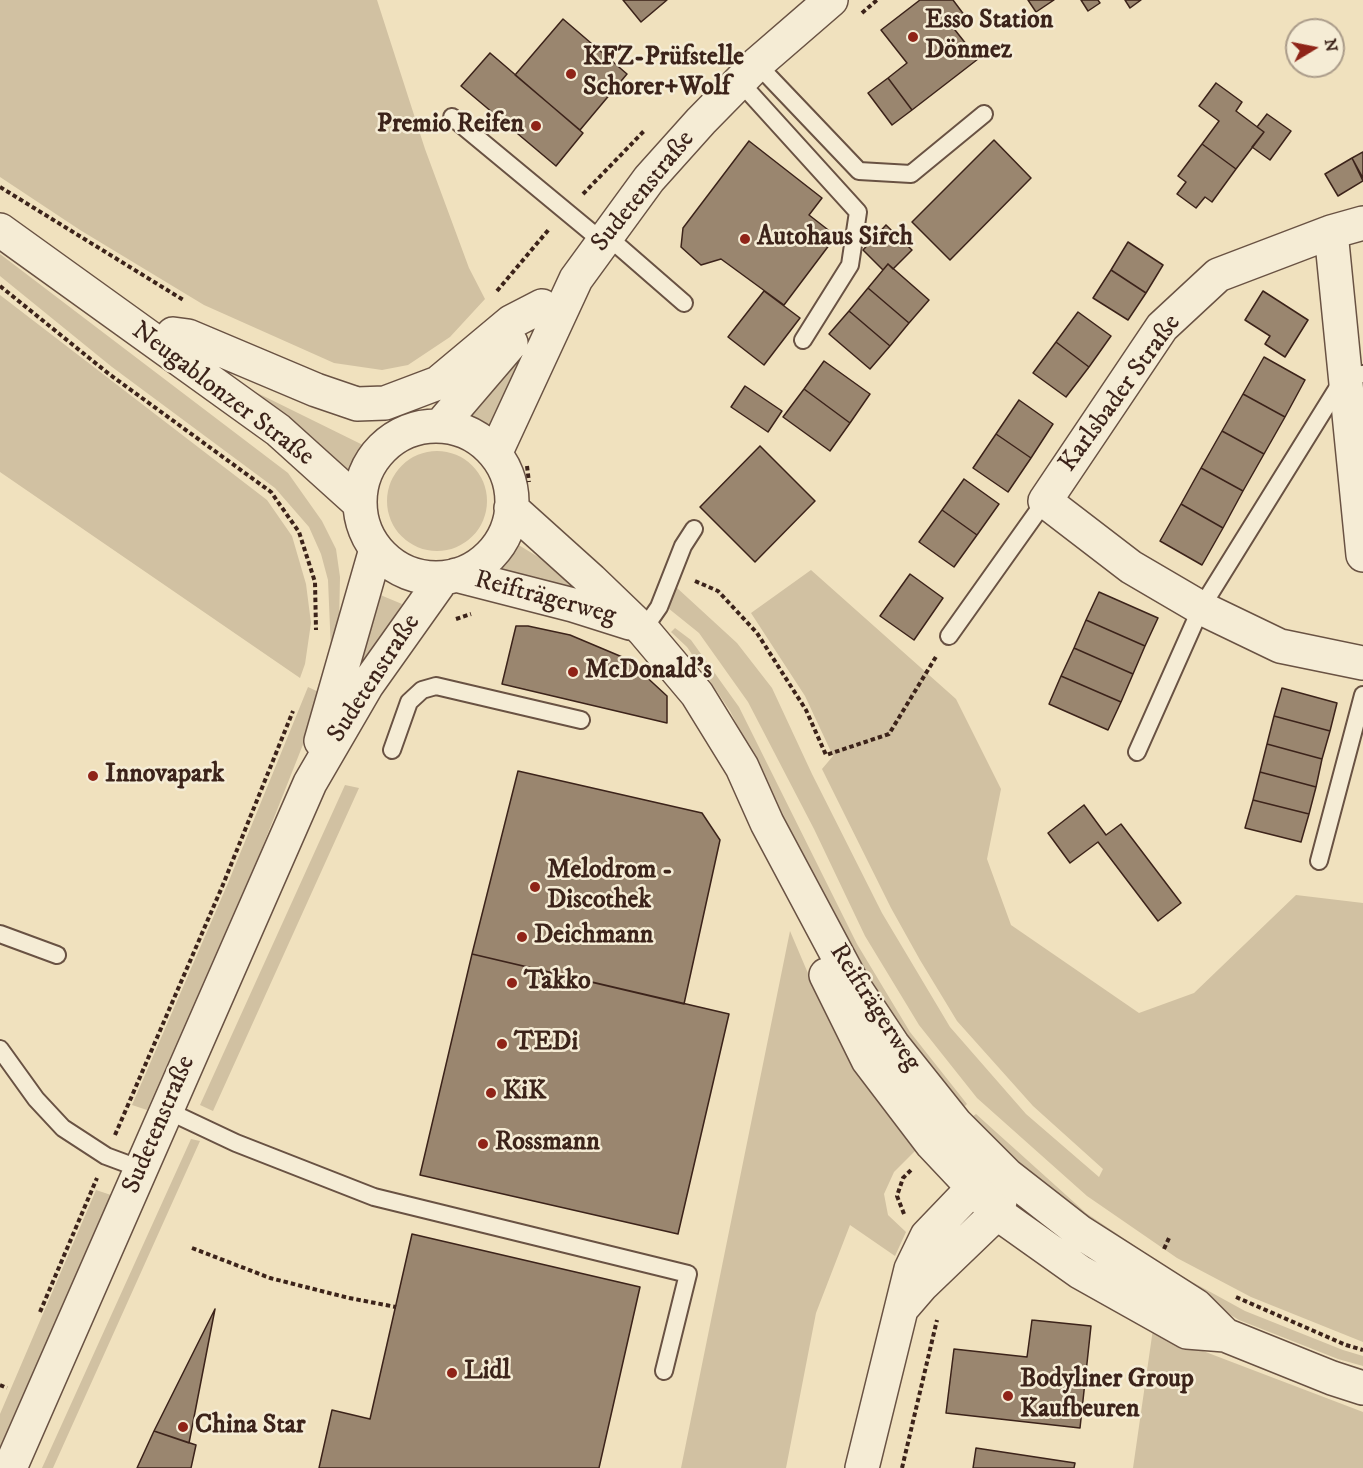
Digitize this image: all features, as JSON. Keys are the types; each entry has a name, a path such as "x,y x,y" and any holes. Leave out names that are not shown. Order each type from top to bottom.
{"street":[{"name":"Sudetenstraße","path":"495,454 576,279 649,179 748,73 831,0"},
{"name":"Karlsbader Straße","path":"1363,223 1331,232 1218,275 1162,327 1045,501 1131,567 1201,608 1280,646 1363,663"},
{"name":"Neugablonzer Straße","path":"0,230 278,430 360,504"},
{"path":"1331,232 1354,375 1363,555"},
{"name":"Sudetenstraße","path":"440,426 542,306 576,279"},
{"name":"Neugablonzer Straße","path":"173,334 188,336 261,369 357,404 385,403 438,383 511,322 542,306"},
{"name":"Neugablonzer Straße","path":"109,310 173,334 393,439"},
{"path":"440,426 470,434 495,454 508,479 511,508 505,534 490,555 473,568 449,577 420,576 398,568 376,549 365,529 360,504 362,486 372,461 393,439 411,430 440,426"},
{"name":"Reifträgerweg","path":"511,508 591,580 638,627 697,694 742,767 767,823 822,966 868,1060 934,1146 997,1213 1080,1272 1187,1332 1225,1335 1363,1388"},
{"name":"Sudetenstraße","path":"310,783 376,549"},
{"name":"Sudetenstraße","path":"10,1468 310,783 367,685 449,577"},
{"name":"Reifträgerweg","path":"449,577 573,605 638,627"},
{"name":"Reifträgerweg","path":"767,823 855,988 893,1045 956,1124 1007,1175 1080,1232 1196,1306 1225,1335"},
{"path":"862,1468 911,1269 927,1236 973,1188 1007,1175"},
{"path":"899,1313 922,1285 997,1213 1007,1175"}],"lane":[{"path":"748,73 859,171 911,174 984,114"},
{"path":"748,73 858,212 850,265 803,340"},
{"path":"452,117 684,303"},
{"path":"1137,752 1201,608 1354,375"},
{"name":"Karlsbader Straße","path":"949,636 1045,501"},
{"path":"638,627 659,607 683,546 694,529"},
{"path":"392,750 409,702 422,690 436,686 581,720"},
{"path":"1318,861 1363,695"},
{"path":"0,934 57,955"},
{"path":"0,1048 36,1099 63,1128 106,1156 141,1169"},
{"path":"166,1110 236,1143 374,1197 688,1274 664,1371"}],"path":[{"path":"491,298 544,235 648,128"},
{"path":"0,188 193,306"},
{"path":"0,286 109,374 271,492 299,532 315,582 316,632"},
{"path":"673,572 718,591 757,633 806,710 826,755 889,734 949,636"},
{"path":"450,622 459,617 480,612"},
{"path":"39,1314 222,887 296,704"},
{"path":"192,1248 270,1278 396,1307"},
{"path":"1228,1293 1346,1345 1363,1350"},
{"path":"3,1396 11,1378"},
{"path":"0,1385 7,1388"}],"shaded area":[{"path":"0,0 377,0 425,149 469,268 485,299 450,337 408,365 382,370 334,363 204,305 80,230 0,177"},
{"path":"0,254 288,473 322,521 336,549 340,577 339,624 331,651 328,580 321,554 309,527 275,488 112,367 0,276"},
{"path":"0,295 267,500 292,536 306,584 311,623 305,664 300,678 0,472"},
{"path":"542,324 487,429 464,417"},
{"path":"233,381 369,448 353,475 280,421"},
{"path":"437,451 465,459 479,473 487,501 479,529 465,543 437,551 409,543 395,529 387,501 395,473 409,459"},
{"path":"517,544 576,580 570,590 500,572 498,566 511,546"},
{"path":"811,570 956,699 1001,789 987,859 1011,925 1139,1013 1194,993 1296,895 1363,903 1363,1342 1251,1297 1177,1258 1087,1196 977,1098 919,1025 865,936 814,829 748,702 699,633 668,608 676,587 737,643 772,688 812,774 882,913 950,1027 1026,1114 1099,1177 1103,1169 1033,1106 957,1021 891,908 822,769 833,756 805,696 751,613"},
{"path":"378,594 402,604 362,674 353,669"},
{"path":"675,628 691,640 739,707 857,944 910,1032 967,1104 960,1111 897,1037 730,711 687,647 671,632"},
{"path":"308,687 323,694 262,848 147,1110 132,1105 228,883"},
{"path":"345,785 359,788 213,1111 200,1105"},
{"path":"790,931 848,1054 919,1147 894,1172 884,1194 888,1215 906,1232 895,1256 850,1225 816,1313 786,1468 681,1468"},
{"path":"976,1114 1086,1213 1153,1258 1148,1265 1084,1224 969,1119"},
{"path":"191,1139 200,1141 53,1468 42,1468"},
{"path":"96,1190 111,1195 0,1447 0,1414"},
{"path":"1165,1267 1245,1311 1363,1356 1363,1366 1338,1359 1239,1320 1180,1285"},
{"path":"1153,1329 1182,1343 1363,1412 1363,1468 1133,1468"}],"building":[{"path":"623,0 667,0 641,22"},
{"path":"920,0 953,0 968,20 955,30 978,59 912,110 888,78 907,63 881,30"},
{"path":"1028,0 1054,0 1036,12"},
{"path":"1081,0 1098,0 1100,3 1088,11"},
{"path":"1125,0 1141,0 1130,8"},
{"name":"KFZ-Prüfstelle Schorer+Wolf","path":"563,19 627,74 580,130 515,75"},
{"path":"490,53 583,133 556,166 461,86"},
{"path":"888,78 912,110 892,125 868,93"},
{"path":"1216,83 1242,102 1236,111 1264,132 1236,169 1202,144 1219,121 1199,106"},
{"path":"1267,114 1291,131 1270,160 1252,147 1264,132 1257,127"},
{"path":"994,140 1031,178 950,260 912,222"},
{"path":"749,141 822,198 809,215 836,236 784,305 721,259 701,265 681,247 683,228"},
{"path":"1202,144 1236,169 1212,202 1205,197 1196,208 1177,194 1186,182 1178,176"},
{"path":"1363,152 1363,178 1352,158"},
{"path":"1352,158 1363,181 1338,196 1325,174"},
{"path":"886,225 912,250 893,269 888,264 883,270 863,250"},
{"path":"1128,242 1163,265 1146,293 1111,270"},
{"path":"888,264 929,300 909,323 868,288"},
{"path":"1111,270 1146,293 1128,320 1093,298"},
{"path":"868,288 909,323 890,346 849,311"},
{"path":"764,291 800,318 764,365 728,337"},
{"path":"1263,291 1308,320 1285,357 1265,344 1270,336 1245,320"},
{"path":"849,311 890,346 870,369 829,334"},
{"path":"1078,312 1111,336 1089,367 1056,342"},
{"path":"1056,342 1089,367 1066,397 1033,373"},
{"path":"1264,357 1305,380 1285,417 1243,394"},
{"path":"824,361 870,394 850,423 804,389"},
{"path":"745,386 782,411 768,432 731,407"},
{"path":"804,389 850,423 830,451 783,417"},
{"path":"1243,394 1285,417 1264,454 1222,431"},
{"path":"1019,400 1053,424 1031,458 996,434"},
{"path":"1222,431 1264,454 1243,491 1201,468"},
{"path":"996,434 1031,458 1008,492 973,468"},
{"path":"760,446 815,501 755,562 700,507"},
{"path":"1201,468 1243,491 1223,528 1181,504"},
{"path":"964,479 999,504 977,535 942,510"},
{"path":"1181,504 1223,528 1202,565 1160,541"},
{"path":"942,510 977,535 954,567 919,542"},
{"path":"910,574 943,598 914,640 880,616"},
{"path":"1099,592 1158,618 1145,646 1086,620"},
{"path":"1086,620 1145,646 1133,674 1074,648"},
{"name":"McDonald's","path":"516,626 528,626 570,635 627,659 667,696 667,723 502,684"},
{"path":"1074,648 1133,674 1121,702 1061,676"},
{"path":"1061,676 1121,702 1108,730 1049,704"},
{"path":"1282,688 1337,703 1330,731 1274,716"},
{"path":"1274,716 1330,731 1322,759 1267,744"},
{"path":"1267,744 1322,759 1316,787 1260,772"},
{"path":"518,771 702,813 720,840 684,1004 472,954"},
{"path":"1260,772 1316,787 1309,814 1253,800"},
{"path":"1253,800 1309,814 1301,842 1245,828"},
{"path":"1084,805 1106,835 1121,824 1181,903 1158,921 1098,842 1070,863 1048,833"},
{"path":"472,954 729,1014 678,1234 420,1175"},
{"path":"412,1234 640,1287 599,1468 319,1468 332,1410 370,1419"},
{"path":"215,1309 189,1443 154,1431"},
{"path":"1032,1320 1091,1326 1080,1428 946,1413 954,1349 1027,1357"},
{"path":"154,1431 196,1445 191,1468 137,1468"},
{"path":"976,1448 1075,1463 1074,1468 973,1468"}],"place":[{"name":"Esso Station Dönmez","path":"913,37"},
{"name":"KFZ-Prüfstelle Schorer+Wolf","path":"571,74"},
{"name":"Premio Reifen","path":"536,126"},
{"name":"Autohaus Sirch","path":"745,239"},
{"name":"McDonald's","path":"573,672"},
{"name":"Innovapark","path":"93,776"},
{"name":"Melodrom - Discothek","path":"535,887"},
{"name":"Deichmann","path":"522,937"},
{"name":"Takko","path":"512,983"},
{"name":"TEDi","path":"502,1044"},
{"name":"KiK","path":"491,1093"},
{"name":"Rossmann","path":"483,1144"},
{"name":"Lidl","path":"452,1373"},
{"name":"Bodyliner Group Kaufbeuren","path":"1008,1396"},
{"name":"China Star","path":"183,1427"}]}
